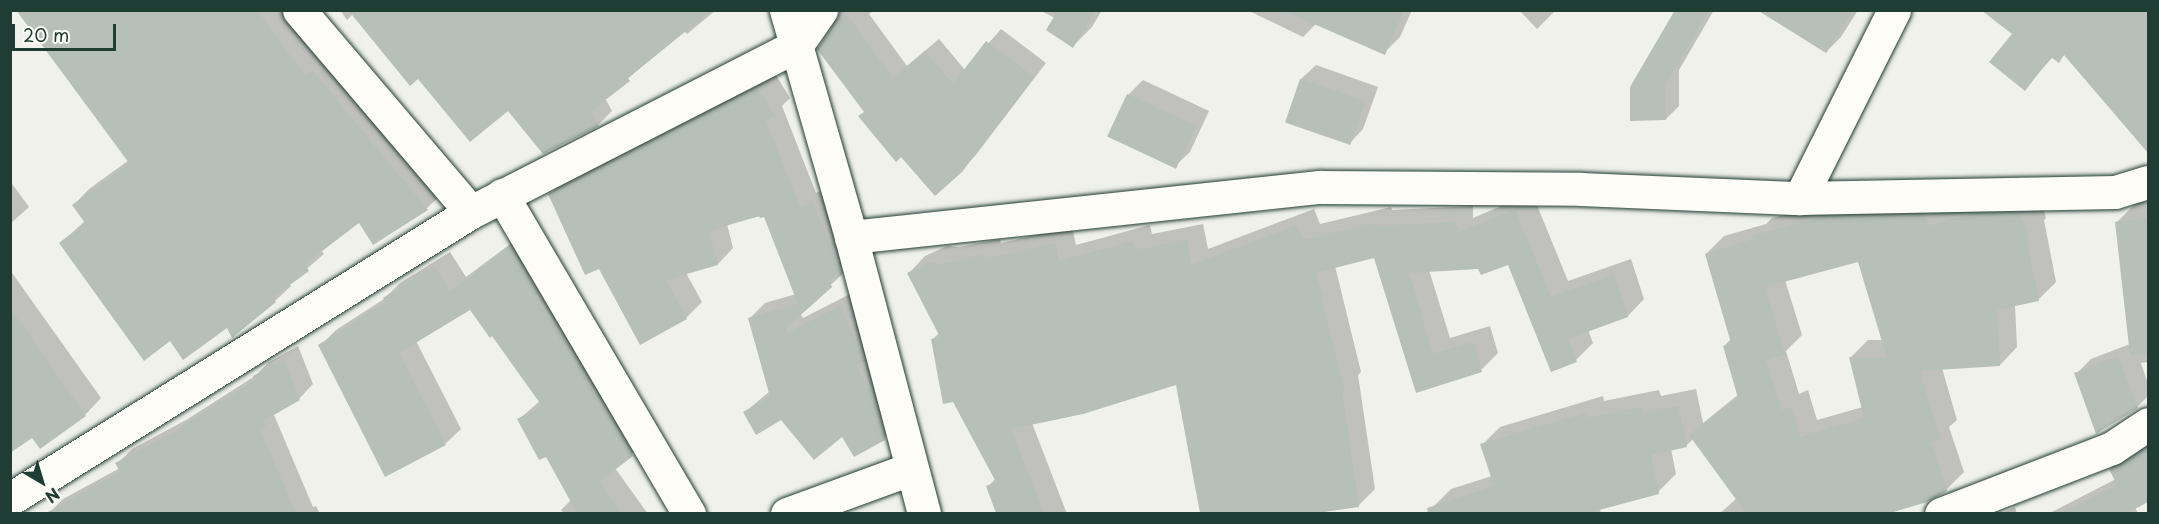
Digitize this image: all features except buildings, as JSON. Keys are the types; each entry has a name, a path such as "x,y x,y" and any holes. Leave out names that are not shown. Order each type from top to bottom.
{"street":[{"path":"299,10 471,212"},
{"path":"786,10 851,237 910,469 924,513"},
{"path":"10,500 471,212 796,46 821,10"},
{"path":"1800,198 1894,10"},
{"path":"851,237 1318,187 1581,189 1800,198 2115,192 2148,182"},
{"path":"502,195 689,513"},
{"path":"1941,513 2112,448 2148,424"},
{"path":"787,513 910,469"}]}
